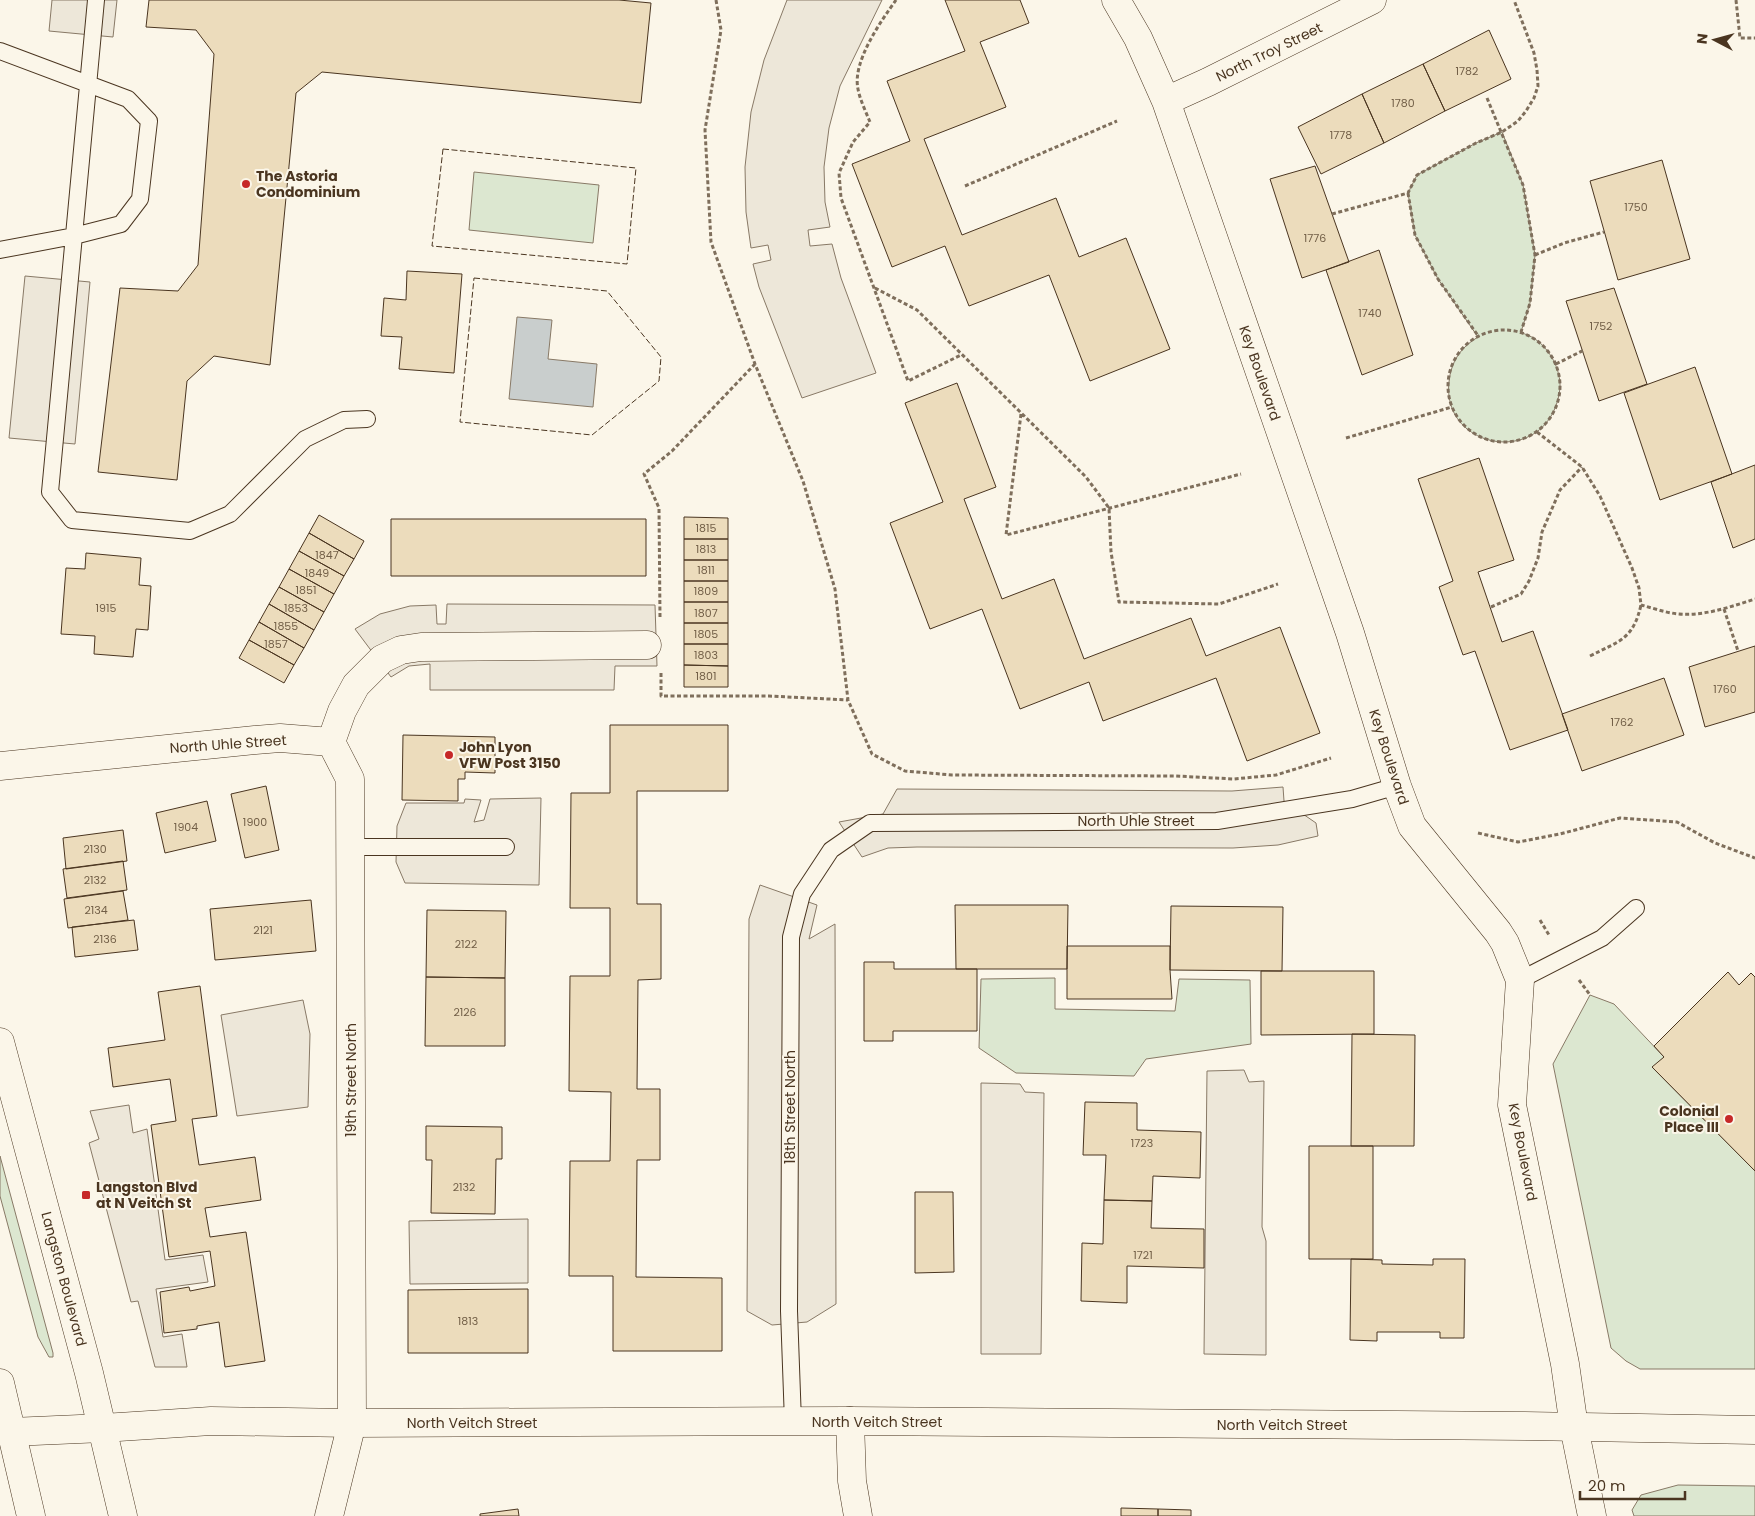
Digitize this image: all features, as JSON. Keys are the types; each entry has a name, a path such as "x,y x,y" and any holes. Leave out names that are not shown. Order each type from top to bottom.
{"street":[{"name":"Key Boulevard","path":"1116,0 1138,38 1166,101 1350,633 1397,786 1412,826 1498,932 1505,943 1520,980 1512,1104 1565,1364 1574,1427 1592,1516"},
{"name":"North Troy Street","path":"1166,101 1372,0"},
{"path":"331,742 342,711 356,685 382,659 400,650 431,647 654,657"},
{"name":"North Uhle Street","path":"0,766 280,738 331,742"},
{"name":"19th Street North","path":"328,1516 352,1423 350,779 331,742"},
{"name":"Langston Boulevard","path":"0,1042 103,1428 124,1516"},
{"path":"0,1383 6,1432 31,1516"},
{"name":"North Veitch Street","path":"6,1432 211,1421 352,1423 850,1421 1755,1430"},
{"path":"850,1421 852,1482 858,1516"}],"lane":[{"path":"96,0 50,492 72,520 190,531 230,514 304,438 344,420 367,419"},
{"path":"0,51 128,99 148,121 140,199 121,224 74,236 0,250"},
{"name":"North Uhle Street","path":"870,823 1217,821 1352,799 1397,786"},
{"name":"18th Street North","path":"793,1422 789,1301 791,937 802,894 831,850 870,823"},
{"path":"350,847 506,847"},
{"path":"1520,980 1602,938 1636,908"}],"path":[{"path":"716,0 721,30 704,130 711,242 755,364 804,481 835,588 848,700 872,754 905,772 952,775 1176,776 1234,779 1276,775 1331,758"},
{"path":"896,0 860,60 857,88 870,122 853,142 839,173 841,198 908,381 961,355"},
{"path":"1478,337 1438,279 1415,235 1408,193 1417,175 1476,143 1502,132 1518,121 1526,112 1538,86 1534,53 1514,0"},
{"path":"1736,0 1740,38 1755,38"},
{"path":"1486,98 1523,185 1535,255 1530,303 1521,332"},
{"path":"965,186 1117,121"},
{"path":"1332,214 1408,193"},
{"path":"1535,255 1564,243 1604,232"},
{"path":"875,288 917,310 1086,477 1109,508 1111,552 1119,602 1219,604 1278,584"},
{"path":"1503,330 1521,332 1536,340 1547,350 1556,364 1560,382 1558,401 1550,419 1537,432 1521,440 1504,442 1488,440 1472,433 1460,422 1452,406 1448,389 1450,371 1457,354 1470,341 1486,333 1503,330"},
{"path":"1556,364 1584,350"},
{"path":"660,621 659,508 644,474 672,450 755,364"},
{"path":"1346,438 1452,406"},
{"path":"1021,414 1006,535 1241,474"},
{"path":"1537,432 1582,467 1600,496 1624,548 1639,588 1641,605 1638,619 1630,632 1621,641 1590,656"},
{"path":"1491,607 1521,594 1529,581 1538,558 1542,532 1560,490 1582,467"},
{"path":"1641,605 1678,614 1695,614 1724,609 1755,599"},
{"path":"1724,609 1738,651"},
{"path":"654,657 662,696 768,696 848,700"},
{"path":"1478,833 1518,842 1560,834 1620,818 1678,822 1715,843 1755,858"}],"green space":[{"path":"1502,132 1523,185 1535,255 1530,303 1521,332 1535,339 1550,354 1559,374 1560,388 1552,414 1538,431 1519,440 1498,442 1478,436 1462,424 1451,406 1449,382 1452,368 1462,350 1478,337 1438,279 1415,235 1408,193 1417,175 1476,143"},
{"path":"474,172 599,185 593,243 469,230"},
{"path":"1055,978 1055,1009 1175,1011 1179,979 1250,980 1251,1044 1146,1059 1134,1076 1016,1073 979,1048 981,979"},
{"path":"1590,995 1614,1004 1664,1057 1653,1068 1755,1171 1755,1369 1640,1369 1626,1361 1611,1348 1553,1064"},
{"path":"0,1156 53,1357 49,1357 38,1337 0,1196"},
{"path":"1678,1485 1755,1486 1755,1516 1634,1516 1632,1510 1641,1495"}],"shaded area":[{"path":"52,0 117,0 113,37 49,31"},
{"path":"787,0 882,0 840,86 829,128 824,167 825,202 830,227 808,230 810,246 832,244 841,278 876,373 802,398 759,287 753,264 771,260 768,245 751,248 746,212 745,167 751,112 764,60"},
{"path":"25,276 90,282 75,444 9,438"},
{"path":"517,317 552,320 548,359 597,364 593,407 509,399"},
{"path":"447,604 655,605 657,666 615,666 614,690 430,690 430,664 409,666 391,677 355,629 380,614 410,606 436,605 437,624 446,624"},
{"path":"1283,787 1284,801 1316,823 1318,836 1278,845 1233,848 917,847 888,848 862,857 839,822 883,814 897,789 1232,791"},
{"path":"541,798 539,885 405,883 396,862 397,826 406,803 464,803 465,799 481,800 474,822 484,820 490,799"},
{"path":"760,885 817,905 809,939 835,924 836,1304 807,1322 772,1325 747,1311 749,919"},
{"path":"303,1000 310,1034 308,1107 237,1116 221,1015"},
{"path":"1244,1070 1249,1082 1264,1081 1262,1227 1266,1241 1266,1355 1204,1354 1207,1071"},
{"path":"981,1083 1020,1084 1025,1092 1044,1093 1041,1354 981,1354"},
{"path":"129,1105 133,1133 147,1129 165,1260 203,1255 208,1282 156,1289 163,1337 182,1334 187,1367 155,1367 138,1301 131,1302 89,1143 99,1139 90,1111"},
{"path":"528,1219 528,1283 410,1284 409,1221"}],"building":[{"name":"The Astoria Condominium","path":"149,0 619,0 651,3 641,103 322,72 296,93 270,365 214,356 187,381 177,480 98,472 120,288 178,291 198,265 214,54 196,30 146,27"},
{"path":"945,0 1020,0 1029,23 980,42 1006,107 924,139 962,235 1056,198 1079,257 1126,238 1170,349 1090,381 1049,275 969,306 945,246 892,267 852,164 910,141 887,81 965,51"},
{"path":"1489,30 1511,79 1445,111 1423,64"},
{"path":"1423,64 1445,111 1384,143 1362,94"},
{"path":"1362,94 1384,143 1321,174 1298,127"},
{"path":"1662,160 1690,259 1618,280 1590,181"},
{"path":"1315,166 1349,262 1302,278 1270,179"},
{"path":"1379,250 1413,355 1362,375 1326,270"},
{"path":"407,271 462,274 454,373 399,369 402,337 381,336 384,298 406,300"},
{"path":"1614,288 1647,384 1599,401 1566,301"},
{"path":"1695,367 1732,474 1660,500 1624,393"},
{"path":"957,383 996,487 964,499 1002,599 1054,579 1084,659 1191,618 1206,656 1280,627 1320,733 1247,761 1216,678 1103,721 1089,682 1020,709 982,609 930,629 890,523 943,502 905,403"},
{"path":"1479,458 1514,560 1478,572 1502,642 1533,631 1568,730 1510,750 1475,651 1463,655 1439,587 1453,581 1418,479"},
{"path":"1755,465 1755,539 1733,548 1711,482"},
{"path":"319,515 364,541 354,559 309,533"},
{"path":"684,517 728,518 728,539 684,539"},
{"path":"391,519 646,519 646,576 391,576"},
{"path":"309,533 354,559 344,576 299,551"},
{"path":"684,539 728,539 728,560 684,560"},
{"path":"299,551 344,576 334,594 289,569"},
{"path":"86,553 141,558 139,585 151,586 148,630 136,629 133,657 94,654 95,636 61,634 66,568 85,569"},
{"path":"684,560 728,560 728,581 684,581"},
{"path":"289,569 334,594 324,612 279,587"},
{"path":"684,581 728,581 728,602 684,602"},
{"path":"279,587 324,612 314,630 269,604"},
{"path":"684,602 728,602 728,623 684,623"},
{"path":"269,604 314,630 304,648 259,622"},
{"path":"259,622 304,648 294,665 249,640"},
{"path":"684,623 728,623 728,644 684,644"},
{"path":"249,640 294,665 284,683 239,658"},
{"path":"684,644 728,644 728,666 684,665"},
{"path":"1755,646 1755,712 1705,727 1689,667"},
{"path":"684,665 728,666 728,687 684,687"},
{"path":"1664,678 1684,735 1582,771 1562,714"},
{"path":"610,725 728,725 728,791 637,791 637,904 661,904 661,979 638,980 637,1089 660,1089 660,1160 637,1160 636,1277 722,1278 722,1351 613,1351 613,1276 569,1276 570,1161 610,1161 611,1092 569,1091 570,976 610,976 610,908 570,908 571,793 610,793"},
{"name":"John Lyon VFW Post 3150","path":"403,735 495,737 495,773 465,772 465,779 458,779 458,801 402,800"},
{"path":"266,786 279,850 245,858 231,794"},
{"path":"207,801 216,841 165,853 156,813"},
{"path":"123,830 127,861 66,869 63,838"},
{"path":"123,861 127,890 67,898 63,869"},
{"path":"123,891 128,920 68,928 64,899"},
{"path":"311,900 316,951 215,960 210,909"},
{"path":"955,905 1068,905 1067,969 956,969"},
{"path":"1171,906 1283,907 1282,971 1170,970"},
{"path":"427,910 506,911 505,978 426,977"},
{"path":"134,920 138,950 75,957 72,927"},
{"path":"1067,946 1170,946 1172,999 1067,999"},
{"path":"864,962 894,962 894,969 977,969 977,1031 893,1031 893,1041 864,1041"},
{"path":"1261,971 1374,971 1374,1034 1261,1035"},
{"name":"Colonial Place III","path":"1728,972 1739,985 1751,973 1755,977 1755,1171 1652,1067 1664,1057 1654,1046"},
{"path":"426,977 505,978 505,1046 425,1046"},
{"path":"200,986 217,1116 192,1119 199,1165 255,1157 261,1200 205,1208 210,1237 246,1232 265,1361 225,1367 219,1322 197,1326 197,1329 164,1333 160,1292 189,1287 190,1291 215,1286 210,1251 169,1257 151,1125 176,1121 170,1079 113,1087 108,1048 165,1040 158,992"},
{"path":"1352,1034 1415,1035 1414,1146 1351,1146"},
{"path":"1085,1102 1137,1103 1137,1130 1201,1132 1200,1178 1153,1176 1152,1201 1104,1200 1106,1155 1083,1155"},
{"path":"426,1126 502,1127 502,1159 496,1159 495,1214 431,1213 432,1160 426,1160"},
{"path":"1309,1146 1373,1146 1373,1259 1309,1259"},
{"path":"915,1192 953,1192 954,1272 915,1273"},
{"path":"1104,1200 1152,1201 1151,1228 1204,1229 1204,1268 1127,1266 1127,1303 1081,1301 1082,1243 1103,1244"},
{"path":"1351,1259 1382,1260 1382,1264 1433,1265 1433,1259 1465,1259 1464,1338 1440,1338 1440,1332 1377,1332 1377,1341 1350,1340"},
{"path":"528,1289 528,1353 408,1353 408,1290"},
{"path":"1121,1508 1158,1509 1158,1516 1121,1516"},
{"path":"518,1509 519,1516 480,1516 480,1514"},
{"path":"1158,1509 1191,1510 1191,1516 1158,1516"}],"fence":[{"path":"443,149 636,168 627,264 432,246 443,149"},
{"path":"474,278 607,291 661,357 659,381 592,435 460,422 474,278"}],"place":[{"name":"The Astoria Condominium","path":"246,184"},
{"name":"John Lyon VFW Post 3150","path":"449,755"},
{"name":"Colonial Place III","path":"1729,1119"},
{"name":"Langston Blvd at N Veitch St","path":"86,1195"}]}
